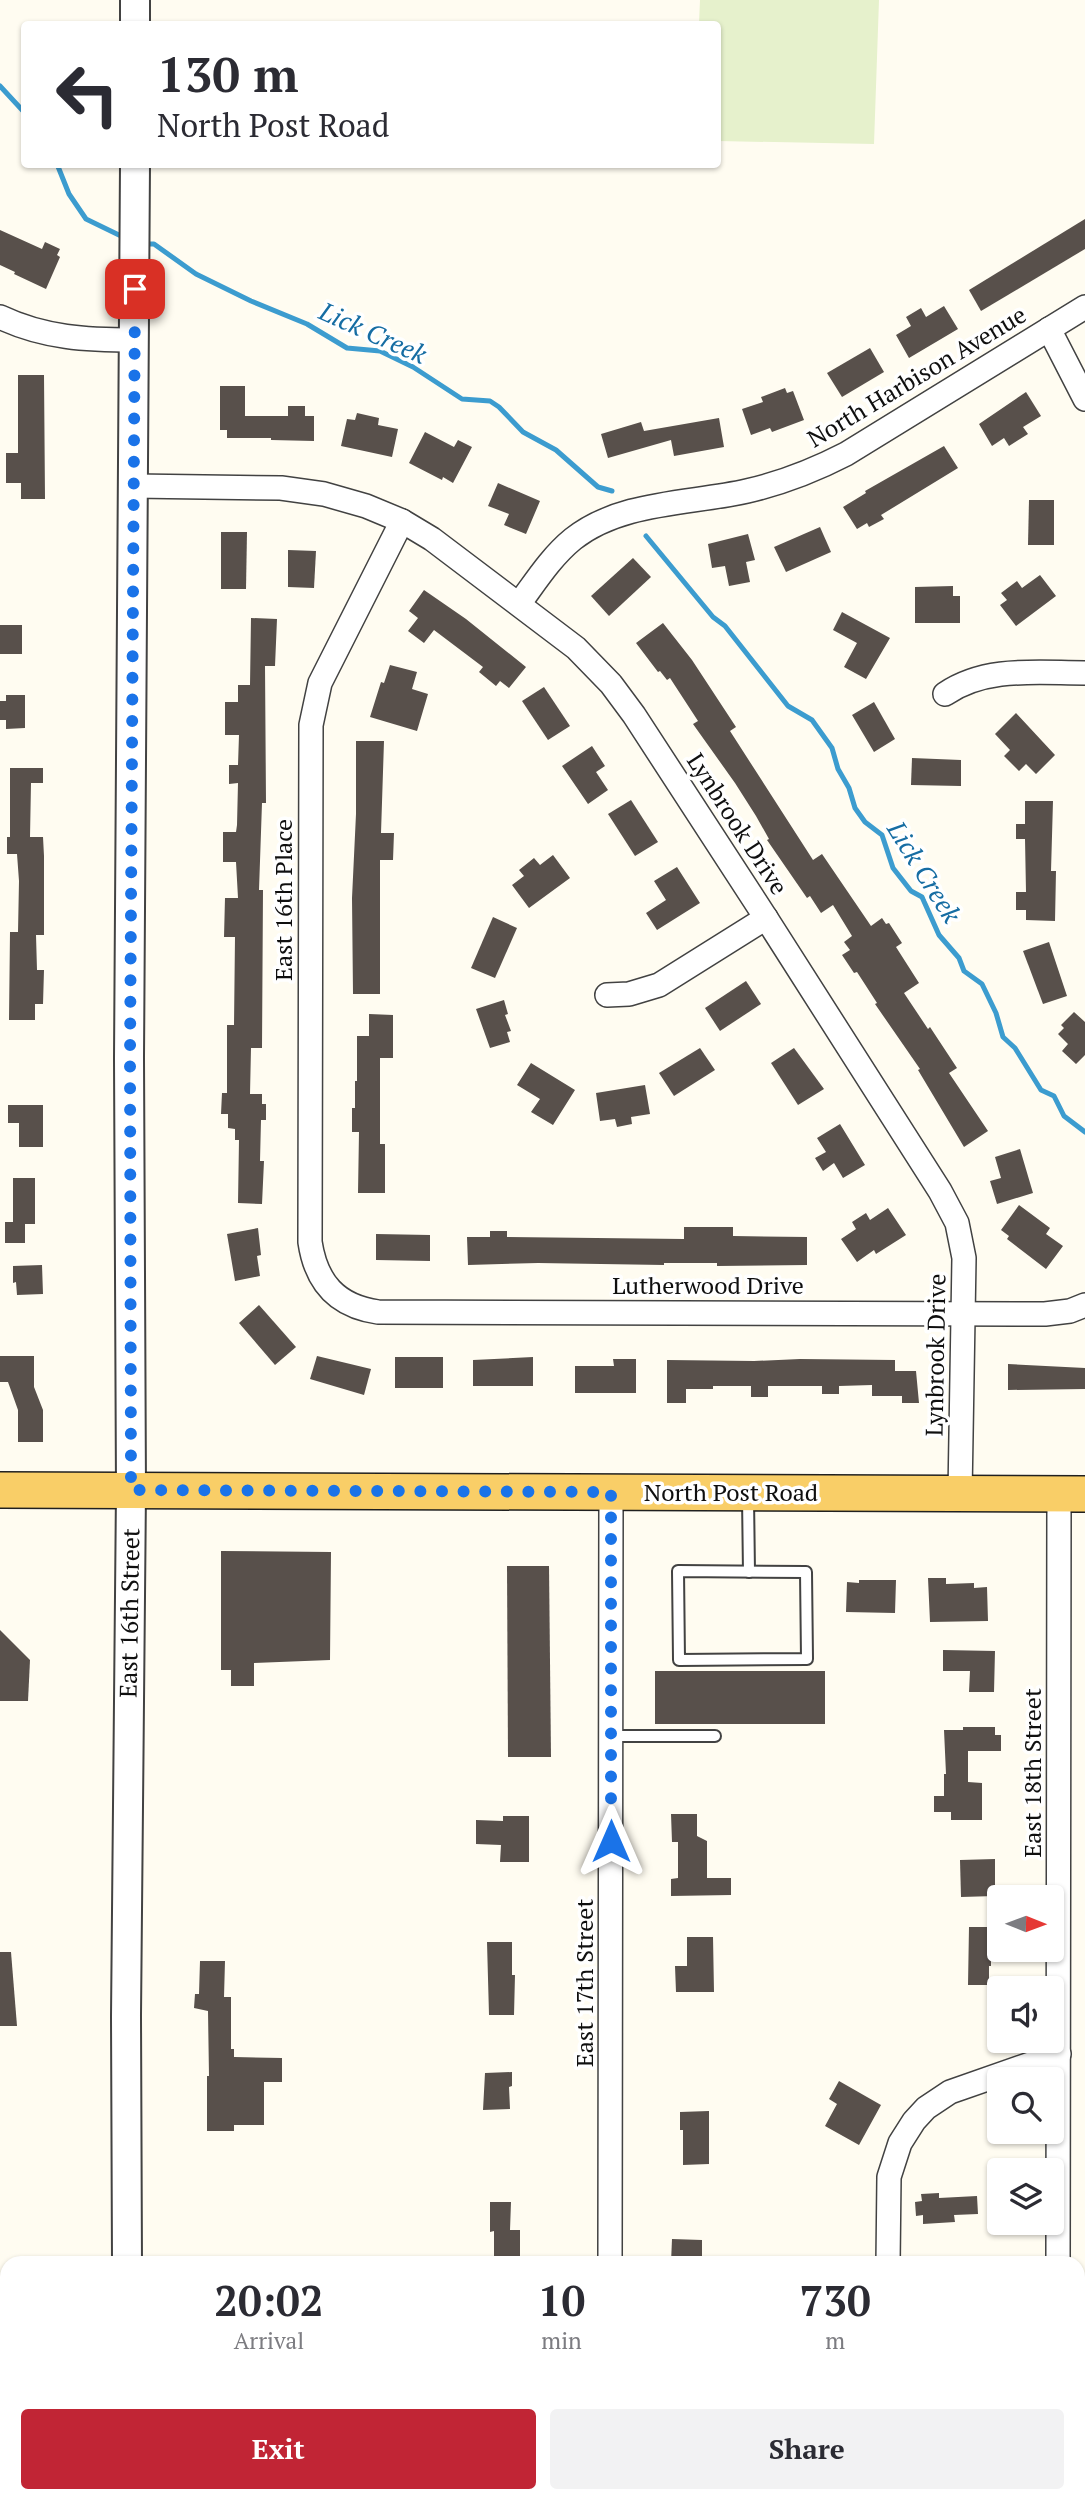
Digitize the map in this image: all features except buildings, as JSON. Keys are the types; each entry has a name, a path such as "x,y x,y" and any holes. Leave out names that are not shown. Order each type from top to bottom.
{"main road":[{"name":"North Post Road","path":"0,1490 1072,1494"}],"street":[{"path":"135,0 135,21"},
{"name":"East 16th Street","path":"127,2256 135,168"},
{"name":"North Harbison Avenue","path":"519,604 559,551 594,526 639,510 765,487 819,468 1085,307"},
{"path":"0,317 29,329 61,337 135,340"},
{"path":"1049,329 1085,399"},
{"name":"Lynbrook Drive","path":"134,486 266,487 299,490 359,503 401,521 453,554 576,648 611,684 766,918 957,1223 963,1249 960,1494"},
{"name":"East 16th Place","path":"334,1293 313,1264 310,1242 311,725 320,683 401,521"},
{"path":"945,694 966,681 993,674 1085,673"},
{"path":"607,995 629,994 659,985 766,918"},
{"name":"Lutherwood Drive","path":"334,1293 357,1307 377,1312 1045,1314 1070,1311 1085,1305"},
{"name":"East 17th Street","path":"610,2256 611,1492"},
{"name":"East 18th Street","path":"1058,2256 1059,2054 1072,1494"},
{"path":"888,2256 889,2177 900,2143 914,2121 926,2108 950,2092 1059,2054"}],"lane":[{"path":"748,1493 749,1572"},
{"path":"678,1571 749,1572 806,1572 807,1659 679,1660 678,1571"},
{"path":"611,1736 715,1736"}],"green space":[{"path":"700,0 879,0 874,144 721,141 721,21 699,21"}],"waterway":[{"name":"Lick Creek","path":"0,86 21,109"},
{"name":"Lick Creek","path":"59,168 69,194 86,219 121,236"},
{"name":"Lick Creek","path":"143,244 154,244 196,274 307,324 347,348 380,351 413,367 462,399 490,401 523,432 556,450 598,487 612,491"},
{"name":"Lick Creek","path":"646,536 713,617 725,626 788,706 812,720 832,748 855,808 865,822 882,835 893,868 911,891 922,897 939,935 959,958 964,971 982,984 996,1013 1003,1037 1015,1048 1041,1090 1054,1096 1064,1116 1085,1132"}],"route":[{"path":"135,289 130,1058 131,1490 611,1492 611,1841"}]}
